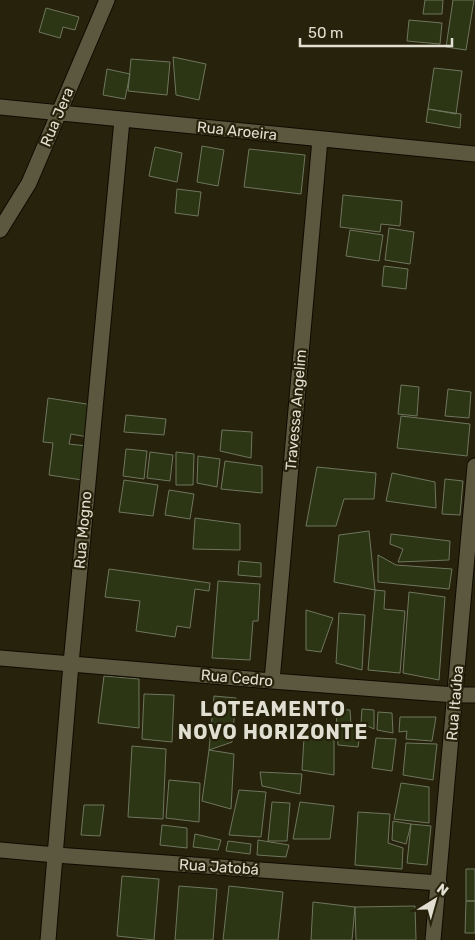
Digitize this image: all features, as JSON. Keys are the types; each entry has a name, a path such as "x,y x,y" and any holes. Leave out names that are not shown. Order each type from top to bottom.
{"street":[{"name":"Rua Jera","path":"0,230 29,183 107,0"},
{"name":"Rua Aroeira","path":"0,107 475,154"},
{"name":"Rua Mogno","path":"48,940 70,664 122,120"},
{"name":"Travessa Angelim","path":"272,681 320,139"},
{"name":"Rua Itaúba","path":"433,940 475,466"},
{"name":"Rua Cedro","path":"0,658 272,681 475,695"},
{"name":"Rua Jatobá","path":"0,850 439,882"}],"building":[{"path":"425,0 443,0 442,14 423,14"},
{"path":"453,0 474,0 466,50 446,47"},
{"path":"46,8 79,17 75,30 63,27 60,38 39,32"},
{"path":"409,20 442,23 440,44 407,41"},
{"path":"173,57 206,64 199,100 176,95"},
{"path":"131,59 170,62 167,95 128,91"},
{"path":"434,68 462,71 456,114 428,109"},
{"path":"107,69 130,74 125,99 103,95"},
{"path":"428,109 461,114 460,128 426,122"},
{"path":"202,146 224,150 218,186 197,182"},
{"path":"155,147 182,153 177,182 149,176"},
{"path":"249,149 305,155 301,194 244,187"},
{"path":"177,189 201,192 198,216 175,213"},
{"path":"343,195 402,201 400,226 381,224 380,232 340,227"},
{"path":"389,228 414,232 410,264 385,260"},
{"path":"350,230 383,235 379,261 346,256"},
{"path":"384,266 408,269 406,289 382,286"},
{"path":"401,385 419,387 417,416 398,414"},
{"path":"448,389 471,392 469,418 445,416"},
{"path":"48,398 93,405 88,437 71,434 69,444 87,446 82,480 49,475 53,443 43,442"},
{"path":"126,415 166,419 164,435 124,432"},
{"path":"401,416 470,424 467,456 397,448"},
{"path":"222,430 252,432 251,458 220,451"},
{"path":"126,449 147,451 144,479 123,476"},
{"path":"150,452 173,455 170,481 147,478"},
{"path":"176,452 194,454 193,485 176,485"},
{"path":"198,456 220,459 217,487 197,483"},
{"path":"225,461 262,466 262,493 221,489"},
{"path":"317,467 376,473 374,499 344,499 336,526 306,526"},
{"path":"392,473 435,482 436,508 386,501"},
{"path":"445,479 463,481 460,515 442,514"},
{"path":"124,480 158,485 153,516 119,512"},
{"path":"169,490 194,494 190,519 165,515"},
{"path":"195,518 240,524 240,550 193,549"},
{"path":"369,531 375,590 334,582 339,535"},
{"path":"391,534 450,541 449,560 398,562 403,549 390,544"},
{"path":"378,555 396,565 452,569 449,589 378,582"},
{"path":"239,561 261,563 261,577 238,575"},
{"path":"109,569 210,583 209,591 195,589 190,628 177,626 175,637 136,631 140,601 105,597"},
{"path":"218,581 260,584 258,621 253,621 250,660 212,658"},
{"path":"375,590 385,591 384,609 405,611 400,673 368,670"},
{"path":"409,592 445,597 439,680 403,673"},
{"path":"306,610 333,618 321,652 306,650"},
{"path":"339,613 365,615 362,670 336,663"},
{"path":"104,676 139,679 139,728 98,723"},
{"path":"144,694 174,695 172,742 142,739"},
{"path":"214,696 236,698 232,742 209,750"},
{"path":"336,709 350,710 351,724 361,727 358,747 338,745"},
{"path":"362,709 374,710 374,729 361,723"},
{"path":"378,712 392,713 393,733 377,730"},
{"path":"400,717 436,717 432,741 406,739 407,731 399,732"},
{"path":"305,723 334,728 334,775 302,770"},
{"path":"376,738 396,739 392,771 372,768"},
{"path":"406,743 437,744 433,780 403,775"},
{"path":"132,746 166,749 163,819 128,817"},
{"path":"209,750 234,754 231,809 202,801"},
{"path":"260,772 302,774 300,794 262,786"},
{"path":"169,780 200,783 199,822 166,818"},
{"path":"401,783 429,787 429,823 394,819"},
{"path":"239,790 266,792 261,837 229,835"},
{"path":"272,802 290,803 287,841 268,841"},
{"path":"300,802 334,806 330,839 293,839"},
{"path":"84,805 104,805 100,836 81,835"},
{"path":"358,812 390,814 388,843 403,848 402,869 355,865"},
{"path":"393,821 411,824 406,844 392,840"},
{"path":"411,824 431,826 427,865 407,863"},
{"path":"162,825 187,828 187,848 160,845"},
{"path":"195,834 221,840 218,850 193,847"},
{"path":"258,840 289,845 286,857 257,855"},
{"path":"228,841 251,844 250,854 226,851"},
{"path":"466,869 475,869 475,901 466,901"},
{"path":"122,876 159,879 154,940 117,936"},
{"path":"179,886 217,889 213,940 175,940"},
{"path":"229,886 283,892 278,940 223,940"},
{"path":"466,901 475,901 475,933 465,933"},
{"path":"313,902 355,907 352,940 311,940"},
{"path":"415,906 416,940 356,940 355,907"}],"district":[{"name":"LOTEAMENTO NOVO HORIZONTE","path":"273,720"}]}
